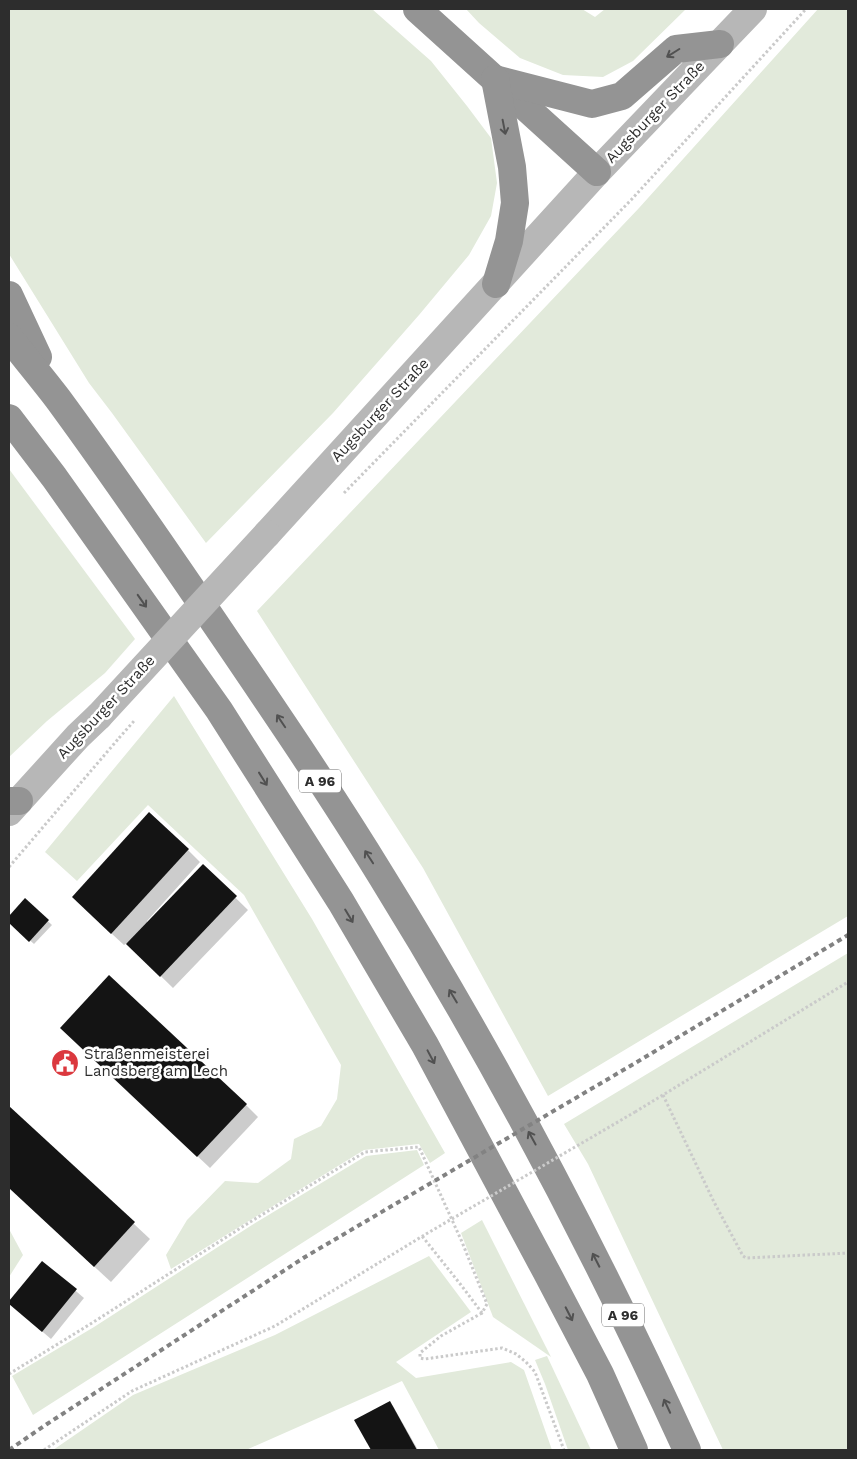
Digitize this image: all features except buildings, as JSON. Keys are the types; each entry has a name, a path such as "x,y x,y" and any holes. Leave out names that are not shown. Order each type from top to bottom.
{"highway":[{"path":"417,9 597,172"},
{"path":"495,79 592,104 622,96 676,50 720,44"},
{"path":"495,79 512,166 515,203 509,240 496,284"},
{"path":"9,295 57,397"},
{"name":"A 96","path":"9,337 57,397 170,558 260,690 382,876 466,1019 556,1181 644,1356 687,1450"},
{"path":"9,418 114,561 243,748 341,902 425,1045 546,1271 600,1374 634,1450"},
{"path":"9,448 114,561"}],"main road":[{"name":"Augsburger Straße","path":"12,805 98,716 267,534 597,172 753,9"}],"path":[{"path":"339,498 631,200 806,9"},
{"path":"9,867 119,738"},
{"path":"44,1450 132,1391 275,1326 424,1235 635,1112 848,982"},
{"path":"663,1095 714,1202 743,1256 746,1258 848,1253"},
{"path":"9,1374 365,1152 419,1147 462,1242 487,1304 482,1313 441,1336 420,1352 420,1358 425,1360 502,1348 516,1354 534,1372 564,1450"},
{"path":"424,1235 482,1313"}],"green space":[{"path":"9,9 372,9 431,61 491,138 497,183 491,216 469,255 333,413 206,543 89,383 9,254"},
{"path":"466,9 582,9 595,17 605,9 686,9 633,61 603,77 563,75 520,58 479,23"},
{"path":"818,9 848,9 848,916 548,1096 423,868 257,611 639,208"},
{"path":"9,469 135,639 105,673 47,721 9,757"},
{"path":"174,696 312,919 445,1153 430,1163 419,1144 364,1150 171,1269 166,1255 187,1220 225,1181 258,1183 291,1159 294,1139 321,1126 337,1099 341,1065 244,895 148,805 77,881 45,852"},
{"path":"848,953 848,1450 723,1450 588,1164 564,1124"},
{"path":"417,1150 424,1165 33,1415 12,1376 94,1327 252,1225 366,1156"},
{"path":"482,1220 551,1357 493,1317 461,1233"},
{"path":"9,1229 23,1255 9,1277"},
{"path":"429,1256 471,1312 396,1362 416,1378 511,1362 524,1370 552,1450 439,1450 402,1381 246,1450 53,1450 133,1395 275,1335"},
{"path":"547,1356 591,1450 568,1450 535,1360"}],"railway":[{"path":"9,1450 305,1257 637,1062 848,935"}],"place":[{"name":"Straßenmeisterei Landsberg am Lech","path":"65,1063"}]}
